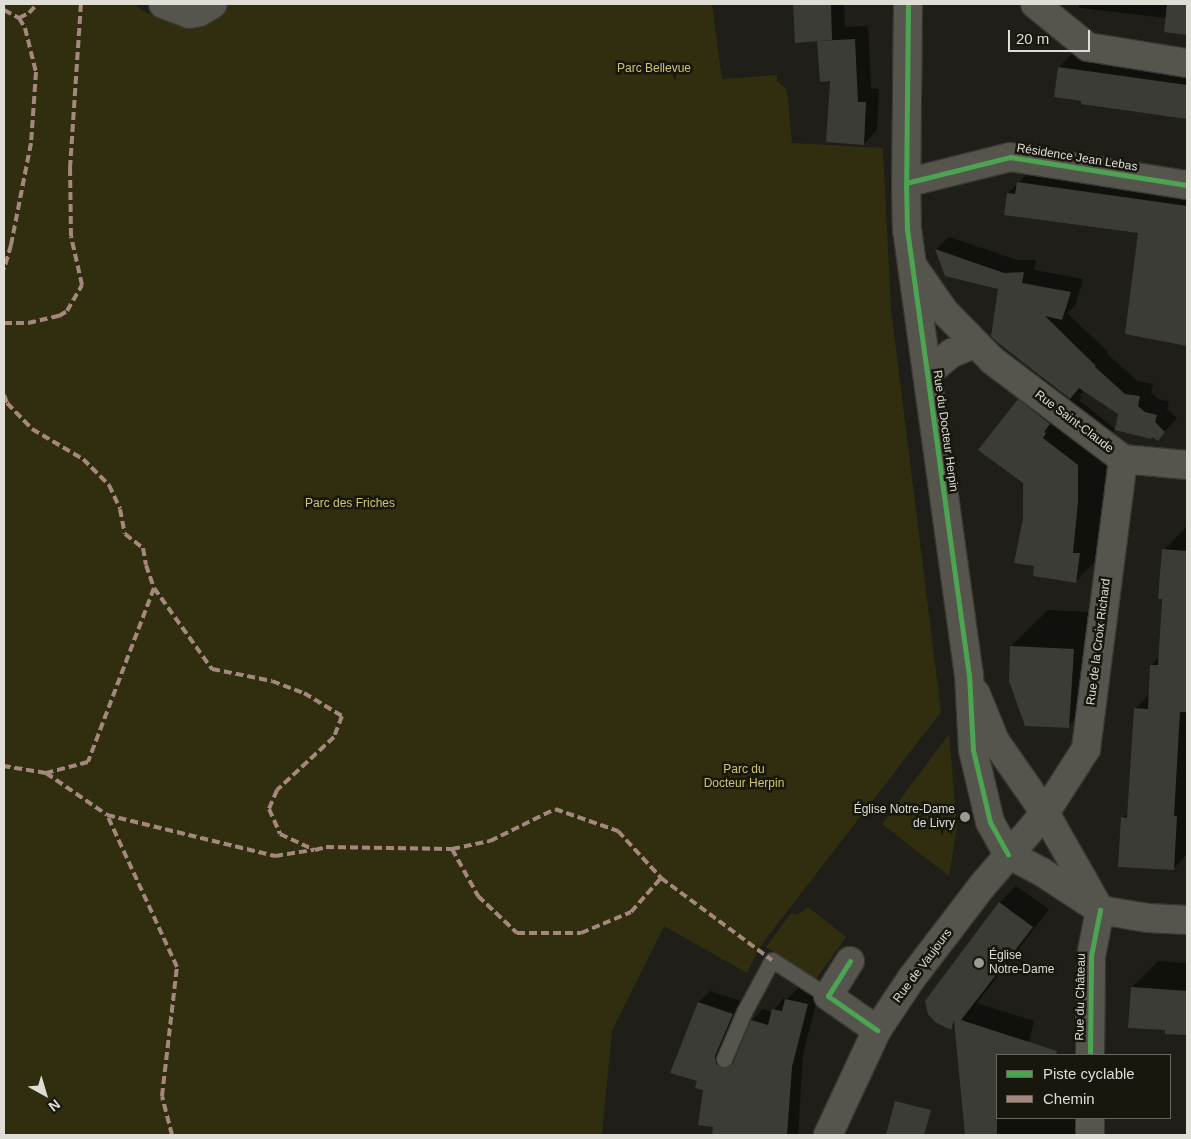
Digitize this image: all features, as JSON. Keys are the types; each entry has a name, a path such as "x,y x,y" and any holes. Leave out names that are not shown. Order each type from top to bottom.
{"street":[{"path":"163,4 189,14 200,12 213,4"},
{"name":"Rue du Docteur Herpin","path":"908,4 907,229 969,674 969,718 980,786 990,822 1008,854"},
{"path":"1035,4 1088,47 1187,63"},
{"name":"Résidence Jean Lebas","path":"906,184 1010,157 1187,185"},
{"name":"Rue Saint-Claude","path":"912,265 944,311 974,344 993,361 1123,460 1187,465"},
{"path":"927,373 952,353 974,344"},
{"name":"Rue de la Croix Richard","path":"1045,813 1086,749 1123,460"},
{"name":"Rue du Docteur Herpin","path":"969,674 995,741 1045,813 1100,910"},
{"name":"Rue de Vaujours","path":"828,1135 877,1030 912,979 1008,854 1045,813"},
{"path":"1008,854 1042,872 1100,910 1148,918 1187,920"},
{"name":"Rue du Château","path":"1090,1054 1090,956 1100,910"},
{"path":"850,960 828,996 877,1030"},
{"path":"1090,1119 1090,1135"}],"lane":[{"path":"724,1059 744,1012 772,960 828,996"}],"green space":[{"name":"Parc des Friches","path":"4,4 133,4 147,13 187,28 222,17 229,4 712,4 722,79 777,75 777,81 787,90 792,143 883,148 891,309 941,712 762,944 747,973 664,926 612,1031 602,1135 4,1135"},
{"path":"949,734 957,827 949,876 882,824"},
{"path":"808,907 846,937 816,979 766,947 791,913 797,915"}],"building":[{"path":"793,4 831,4 832,40 795,43"},
{"path":"1167,4 1187,4 1187,35 1164,32"},
{"path":"855,39 858,102 866,102 864,145 826,142 830,81 820,82 817,41"},
{"path":"1058,67 1187,85 1187,119 1081,104 1081,101 1054,97"},
{"path":"1017,182 1187,206 1187,346 1125,334 1138,233 1004,215 1007,193 1015,194"},
{"path":"935,249 1004,273 1024,272 1022,283 1071,292 1062,320 1045,316 1095,367 1125,394 1140,396 1138,406 1145,412 1157,415 1155,422 1165,432 1158,441 1152,437 1151,439 1115,430 1118,414 1079,388 1070,399 996,341 991,336 998,289 945,276"},
{"path":"1018,399 1050,424 1044,432 1046,433 1043,438 1078,465 1078,502 1073,553 1080,553 1076,583 1033,576 1034,566 1014,563 1023,518 1023,483 978,450"},
{"path":"1162,549 1187,551 1187,712 1180,712 1174,816 1177,816 1174,870 1118,867 1121,817 1127,818 1134,708 1148,709 1150,665 1158,665 1162,599 1158,599"},
{"path":"1010,646 1074,649 1069,728 1025,726 1009,681"},
{"path":"999,902 1033,927 961,1020 1057,1051 1056,1054 996,1054 997,1135 965,1135 954,1021 951,1030 935,1022 928,1014 925,1001"},
{"path":"1131,987 1187,991 1187,1035 1165,1034 1165,1030 1128,1028"},
{"path":"785,999 808,1004 792,1067 787,1135 712,1135 713,1127 698,1125 703,1090 695,1088 697,1081 670,1073 698,1002 733,1014 715,1056 716,1064 725,1068 733,1063 751,1020 768,1025 772,1009 782,1011"},
{"path":"895,1101 931,1110 924,1135 886,1135"}],"marked path":[{"path":"19,18 29,13 37,4"},
{"path":"4,323 28,323 59,316 67,311 82,285 71,236 70,168 81,4"},
{"path":"4,10 19,18 25,28 36,72 31,143 11,245 4,269"},
{"path":"4,395 7,403 32,429 83,459 109,485 120,509 125,534 143,548 146,565 154,588 88,762 46,773 4,766"},
{"path":"154,588 212,669 272,681 304,693 342,716 334,737 277,790 269,809 280,834 315,850 326,847 452,849 490,841 555,809 618,831 661,878 772,960"},
{"path":"46,773 107,815"},
{"path":"172,1135 162,1096 177,967 107,815 275,856 314,850"},
{"path":"452,849 478,896 517,933 581,933 631,912 661,878"}],"cycle path":[{"path":"908,4 907,229 969,674 973,750 990,822 1008,854"},
{"path":"906,183 1010,157 1187,185"},
{"path":"1090,1054 1091,956 1100,910"},
{"path":"850,961 828,996 877,1030"}],"place":[{"name":"Église Notre-Dame de Livry","path":"965,817"},
{"name":"Église Notre-Dame","path":"979,963"}],"park label":[{"name":"Parc Bellevue","path":"654,69"},
{"name":"Parc du Docteur Herpin","path":"744,777"}]}
